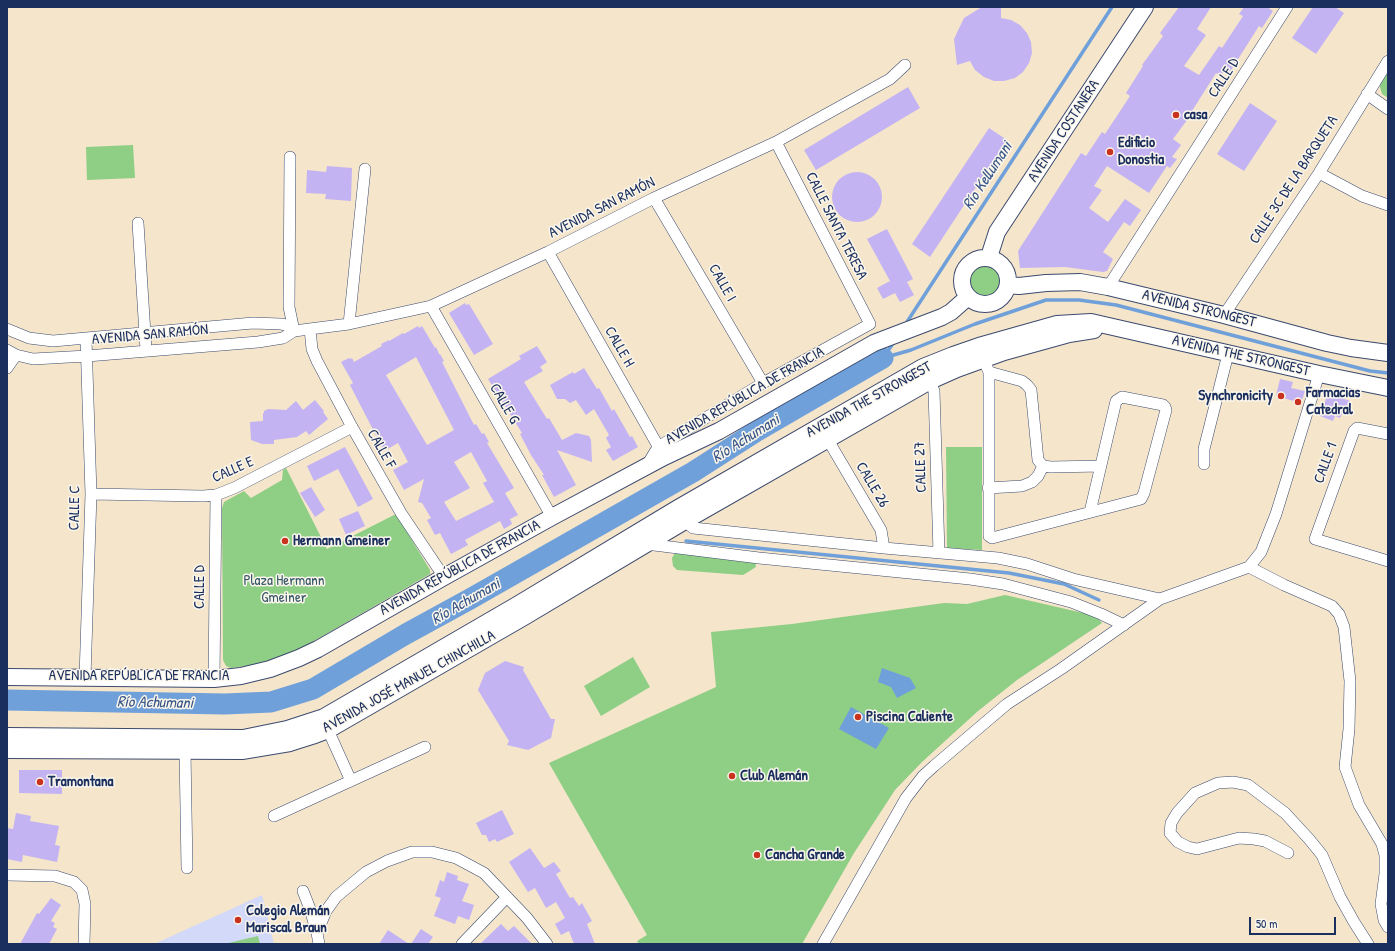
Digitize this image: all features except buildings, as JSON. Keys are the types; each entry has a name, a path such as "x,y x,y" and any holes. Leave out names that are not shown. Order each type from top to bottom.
{"street":[{"name":"AVENIDA COSTANERA","path":"989,258 997,232 1145,7"},
{"name":"CALLE D","path":"1108,286 1287,7"},
{"name":"CALLE 3C DE LA BARQUETA","path":"1224,315 1318,172 1388,61"},
{"name":"AVENIDA SAN RAMÓN","path":"11,352 33,359 87,356 275,340 284,338 294,331 349,324 431,306 548,252 654,198 776,142 890,79 905,65"},
{"path":"1367,94 1388,109"},
{"name":"CALLE SANTA TERESA","path":"776,142 870,324"},
{"path":"290,158 289,307 294,331"},
{"path":"349,324 365,169"},
{"path":"1318,172 1362,196 1388,205"},
{"name":"CALLE I","path":"654,198 763,383"},
{"path":"138,223 146,350"},
{"name":"CALLE H","path":"548,252 661,452"},
{"path":"989,258 994,259 1004,267 1009,278 1008,284 1006,292 1001,298 987,304 980,304 968,297 962,286 962,278 968,265 974,260 989,258"},
{"name":"AVENIDA STRONGEST","path":"1008,284 1019,286 1046,282 1080,282 1108,286 1351,348 1388,353"},
{"name":"AVENIDA REPÚBLICA DE FRANCIA","path":"661,452 719,431 874,343 942,317 951,312 968,297"},
{"name":"CALLE G","path":"431,306 552,517"},
{"name":"AVENIDA SAN RAMÓN","path":"7,329 29,338 53,341 145,334 253,323 286,325 294,331"},
{"name":"AVENIDA REPÚBLICA DE FRANCIA","path":"7,677 214,679 242,676 270,669 299,658 318,649 552,517 646,467 661,452 763,383 870,324"},
{"name":"AVENIDA THE STRONGEST","path":"642,538 681,514 927,374 957,369 1037,342 1073,334 1118,328 1228,354 1388,388"},
{"name":"CALLE F","path":"310,329 312,349 316,361 401,513 444,577"},
{"name":"CALLE C","path":"85,677 91,494 86,339"},
{"path":"7,368 11,352"},
{"path":"1204,464 1204,449 1228,354"},
{"path":"984,359 1022,381 1031,390 1038,460 1042,466 1100,466"},
{"path":"984,359 989,536 992,538 1141,499 1144,494 1166,410 1165,407 1163,405 1122,397 1116,401 1090,512"},
{"name":"CALLE 27","path":"927,374 934,391 939,553"},
{"path":"823,944 906,798 923,776 1007,704 1061,669 1160,599 1249,567 1261,552 1276,514 1319,374"},
{"name":"CALLE E","path":"91,494 216,495 234,488 352,427"},
{"name":"CALLE 1","path":"1388,434 1357,428 1354,431 1315,539 1388,561"},
{"name":"CALLE 26","path":"825,433 881,530 884,548"},
{"path":"988,488 1022,486 1032,482 1038,476 1042,466"},
{"name":"CALLE D","path":"214,679 216,495"},
{"path":"681,514 693,528 884,548 998,558 1028,564 1073,579 1160,599"},
{"path":"642,538 759,558 970,579 1003,584 1071,602 1124,625"},
{"name":"AVENIDA JOSÉ MANUEL CHINCHILLA","path":"7,750 185,744 243,738 326,723 521,611 642,538"},
{"path":"1249,567 1284,585 1332,606 1339,614 1344,627 1350,681 1349,729 1345,767 1359,805 1382,844 1385,855 1385,874 1381,904 1384,920 1388,927"},
{"path":"326,723 351,781"},
{"name":"AVENIDA JOSÉ MANUEL CHINCHILLA","path":"7,736 185,744"},
{"path":"185,744 187,868"},
{"path":"274,816 425,747"},
{"path":"1288,853 1265,840 1254,838 1239,838 1197,849 1188,847 1178,842 1170,833 1172,823 1177,813 1194,793 1218,783 1233,782 1248,785 1285,813 1322,855 1340,897 1368,944"},
{"path":"318,939 326,911 336,898 366,872 387,861 412,852 432,852 456,858 484,873 528,918 547,944"},
{"path":"7,875 55,876 74,882 82,890 85,904 84,944"},
{"path":"303,891 310,909 318,939"},
{"path":"462,944 507,897"}],"shaded area":[{"name":"Colegio Alemán Mariscal Braun","path":"262,895 274,944 154,944 163,940"}],"green space":[{"path":"1388,69 1388,98 1382,94 1380,80"},
{"path":"133,145 135,178 87,180 86,147"},
{"path":"981,263 987,263 991,264 998,270 1001,280 1000,287 994,294 987,297 981,297 977,296 970,290 967,283 967,277 968,273 974,266"},
{"path":"946,447 982,447 982,550 947,548"},
{"name":"Plaza Hermann Gmeiner","path":"286,468 327,549 396,514 430,570 430,574 293,653 260,664 231,668 226,666 223,660 222,508 224,502 244,491 251,498 282,480 283,470"},
{"path":"675,553 755,561 756,567 743,575 677,570 673,566 672,558"},
{"name":"Club Alemán","path":"1005,595 1096,616 1102,623 1017,680 978,711 922,762 895,790 854,853 802,944 639,944 637,941 647,935 549,763 716,687 711,632 792,624 944,603 967,604"},
{"path":"633,657 650,687 601,716 584,686"},
{"path":"258,936 260,944 224,944"}],"water":[{"path":"882,668 910,678 916,688 897,698 891,687 878,682"},
{"name":"Piscina Caliente","path":"851,707 889,728 876,749 839,729"}],"waterway":[{"name":"Río Kellumani","path":"905,325 1112,7"},
{"path":"883,358 911,350 975,324 1046,300 1079,300 1116,305 1370,371 1388,373"},
{"name":"Río Kellumani","path":"883,358 894,342"},
{"name":"Río Achumani","path":"7,700 225,704 271,702 313,689 406,634 693,472 757,431 883,358"},
{"path":"686,541 1009,573 1064,584 1099,600"}],"place":[{"name":"casa","path":"1176,115"},
{"name":"Edificio Donostia","path":"1110,152"},
{"name":"Synchronicity","path":"1281,396"},
{"name":"Farmacias Catedral","path":"1298,402"},
{"name":"Hermann Gmeiner","path":"285,541"},
{"name":"Piscina Caliente","path":"858,717"},
{"name":"Club Alemán","path":"732,776"},
{"name":"Tramontana","path":"40,782"},
{"name":"Cancha Grande","path":"757,855"},
{"name":"Colegio Alemán Mariscal Braun","path":"238,920"}]}
